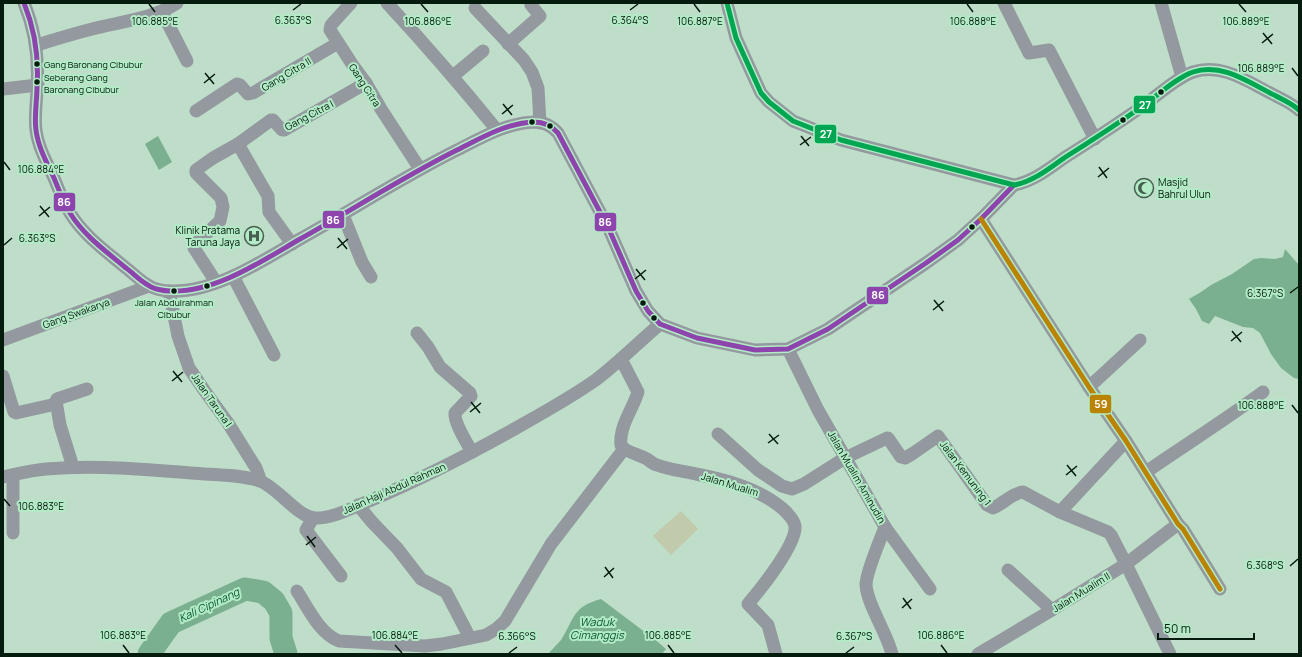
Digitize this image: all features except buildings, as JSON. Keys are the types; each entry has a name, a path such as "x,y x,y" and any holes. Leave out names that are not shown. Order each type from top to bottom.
{"street":[{"path":"24,3 37,45 38,85 35,119 37,137 40,148 70,214 97,243 149,286 169,292 191,290 233,276 344,215 420,169 497,130 531,123 540,123 553,128 558,133 608,227 636,291 648,311 660,324 697,338 755,350 788,349 828,329 926,264 958,240 1014,185"},
{"path":"37,45 96,28 139,20 162,12 178,3"},
{"name":"Gang Citra","path":"351,3 330,28 330,32 366,83 420,169"},
{"path":"387,3 453,76 497,130"},
{"path":"508,44 540,16 531,5 532,3"},
{"path":"727,3 736,38 761,93 769,102 793,121 841,140 1014,185 1026,182 1043,173 1182,77 1199,71 1206,70 1228,73 1240,77 1296,105"},
{"path":"1004,3 1029,53 1049,50 1095,138"},
{"path":"1161,3 1182,77"},
{"path":"475,8 524,60 534,76 538,88 540,123"},
{"path":"162,12 187,61"},
{"name":"Gang Citra II","path":"196,111 237,84 241,86 247,94 252,94 338,43"},
{"path":"453,76 483,51"},
{"name":"Gang Citra I","path":"216,282 194,248 194,245 220,221 223,207 218,196 196,173 196,171 213,158 238,144 272,120 282,130 284,130 366,83"},
{"path":"3,89 38,85"},
{"path":"238,144 268,196 269,212 292,244"},
{"path":"344,215 362,262 371,276"},
{"path":"981,219 1089,387 1126,441 1178,524 1183,529 1220,589"},
{"path":"233,276 274,355"},
{"name":"Gang Swakarya","path":"3,340 149,286"},
{"name":"Jalan Taruna I","path":"169,292 178,336 189,368 232,429 256,468 260,476 260,481"},
{"name":"Jalan Haji Abdul Rahman","path":"313,518 333,515 384,494 472,452 545,412 596,379 660,324"},
{"path":"417,333 440,367 470,393 471,396 454,416 456,423 472,452"},
{"path":"1089,387 1140,340"},
{"name":"Jalan Mualim Aminudin","path":"788,349 818,410 885,527 869,570 866,586 872,606 892,654"},
{"path":"297,591 321,627 328,635 339,641 425,646 442,644 491,632 505,620 551,544 624,450 621,445 624,424 638,392 621,359"},
{"path":"3,376 15,413 56,404"},
{"path":"73,467 60,425 56,404 57,399 87,389"},
{"path":"1146,472 1263,392"},
{"path":"718,434 758,470 788,489 804,484 845,458"},
{"name":"Jalan Kemuning 1","path":"845,458 887,437 901,456 906,457 938,436 987,505 993,508 1018,493 1023,492 1060,512"},
{"path":"1126,441 1060,512 1108,532 1111,535 1170,654"},
{"name":"Jalan Mualim","path":"624,450 674,470 721,479 756,491 772,500 792,519 795,527 790,542 770,576 748,604 768,624 776,654"},
{"path":"13,533 8,476 44,469 73,467 128,468 237,476 260,481 274,488 302,513 313,518 306,530 341,576"},
{"path":"358,505 397,548 421,579 446,592 470,638"},
{"name":"Jalan Mualim II","path":"978,654 1126,564 1178,524"},
{"path":"885,527 930,589"},
{"path":"1008,570 1052,610"}],"shaded area":[{"path":"681,511 698,529 671,555 653,536"}],"water":[{"path":"158,136 172,162 159,170 145,144"},
{"path":"1285,249 1299,265 1299,379 1294,378 1281,368 1271,354 1260,333 1253,328 1243,327 1215,316 1209,324 1202,321 1189,299 1232,274 1254,259 1275,259 1283,257"},
{"name":"Waduk Cimanggis","path":"601,599 666,649 662,654 548,654 561,640 575,614 584,606"}],"waterway":[{"name":"Kali Cipinang","path":"149,654 171,623 245,589 263,592 274,601 281,613 281,638 286,654"}],"transit line":[{"name":"86","path":"24,3 31,23 37,54 35,119 37,136 43,155 65,205 82,229 96,243 142,281 153,288 162,290 187,290 204,287 238,274 437,160 504,128 524,123 537,122 550,126 558,133 608,227 636,291 648,311 660,324 697,338 755,350 788,349 828,329 958,240 1014,185"},
{"name":"27","path":"727,3 736,38 761,93 769,102 793,121 841,140 1014,185 1034,178 1046,171 1143,106 1174,82 1193,72 1204,70 1226,72 1247,80 1288,102 1299,110"},
{"name":"59","path":"981,219 1089,387 1126,441 1178,524 1183,529 1220,589"}],"place":[{"name":"Gang Baronang Cibubur","path":"37,64"},
{"name":"Seberang Gang Baronang Cibubur","path":"37,82"},
{"name":"Masjid Bahrul Ulun","path":"1144,188"},
{"name":"Klinik Pratama Taruna Jaya","path":"254,236"},
{"name":"Jalan Abdulrahman Cibubur","path":"174,291"}]}
